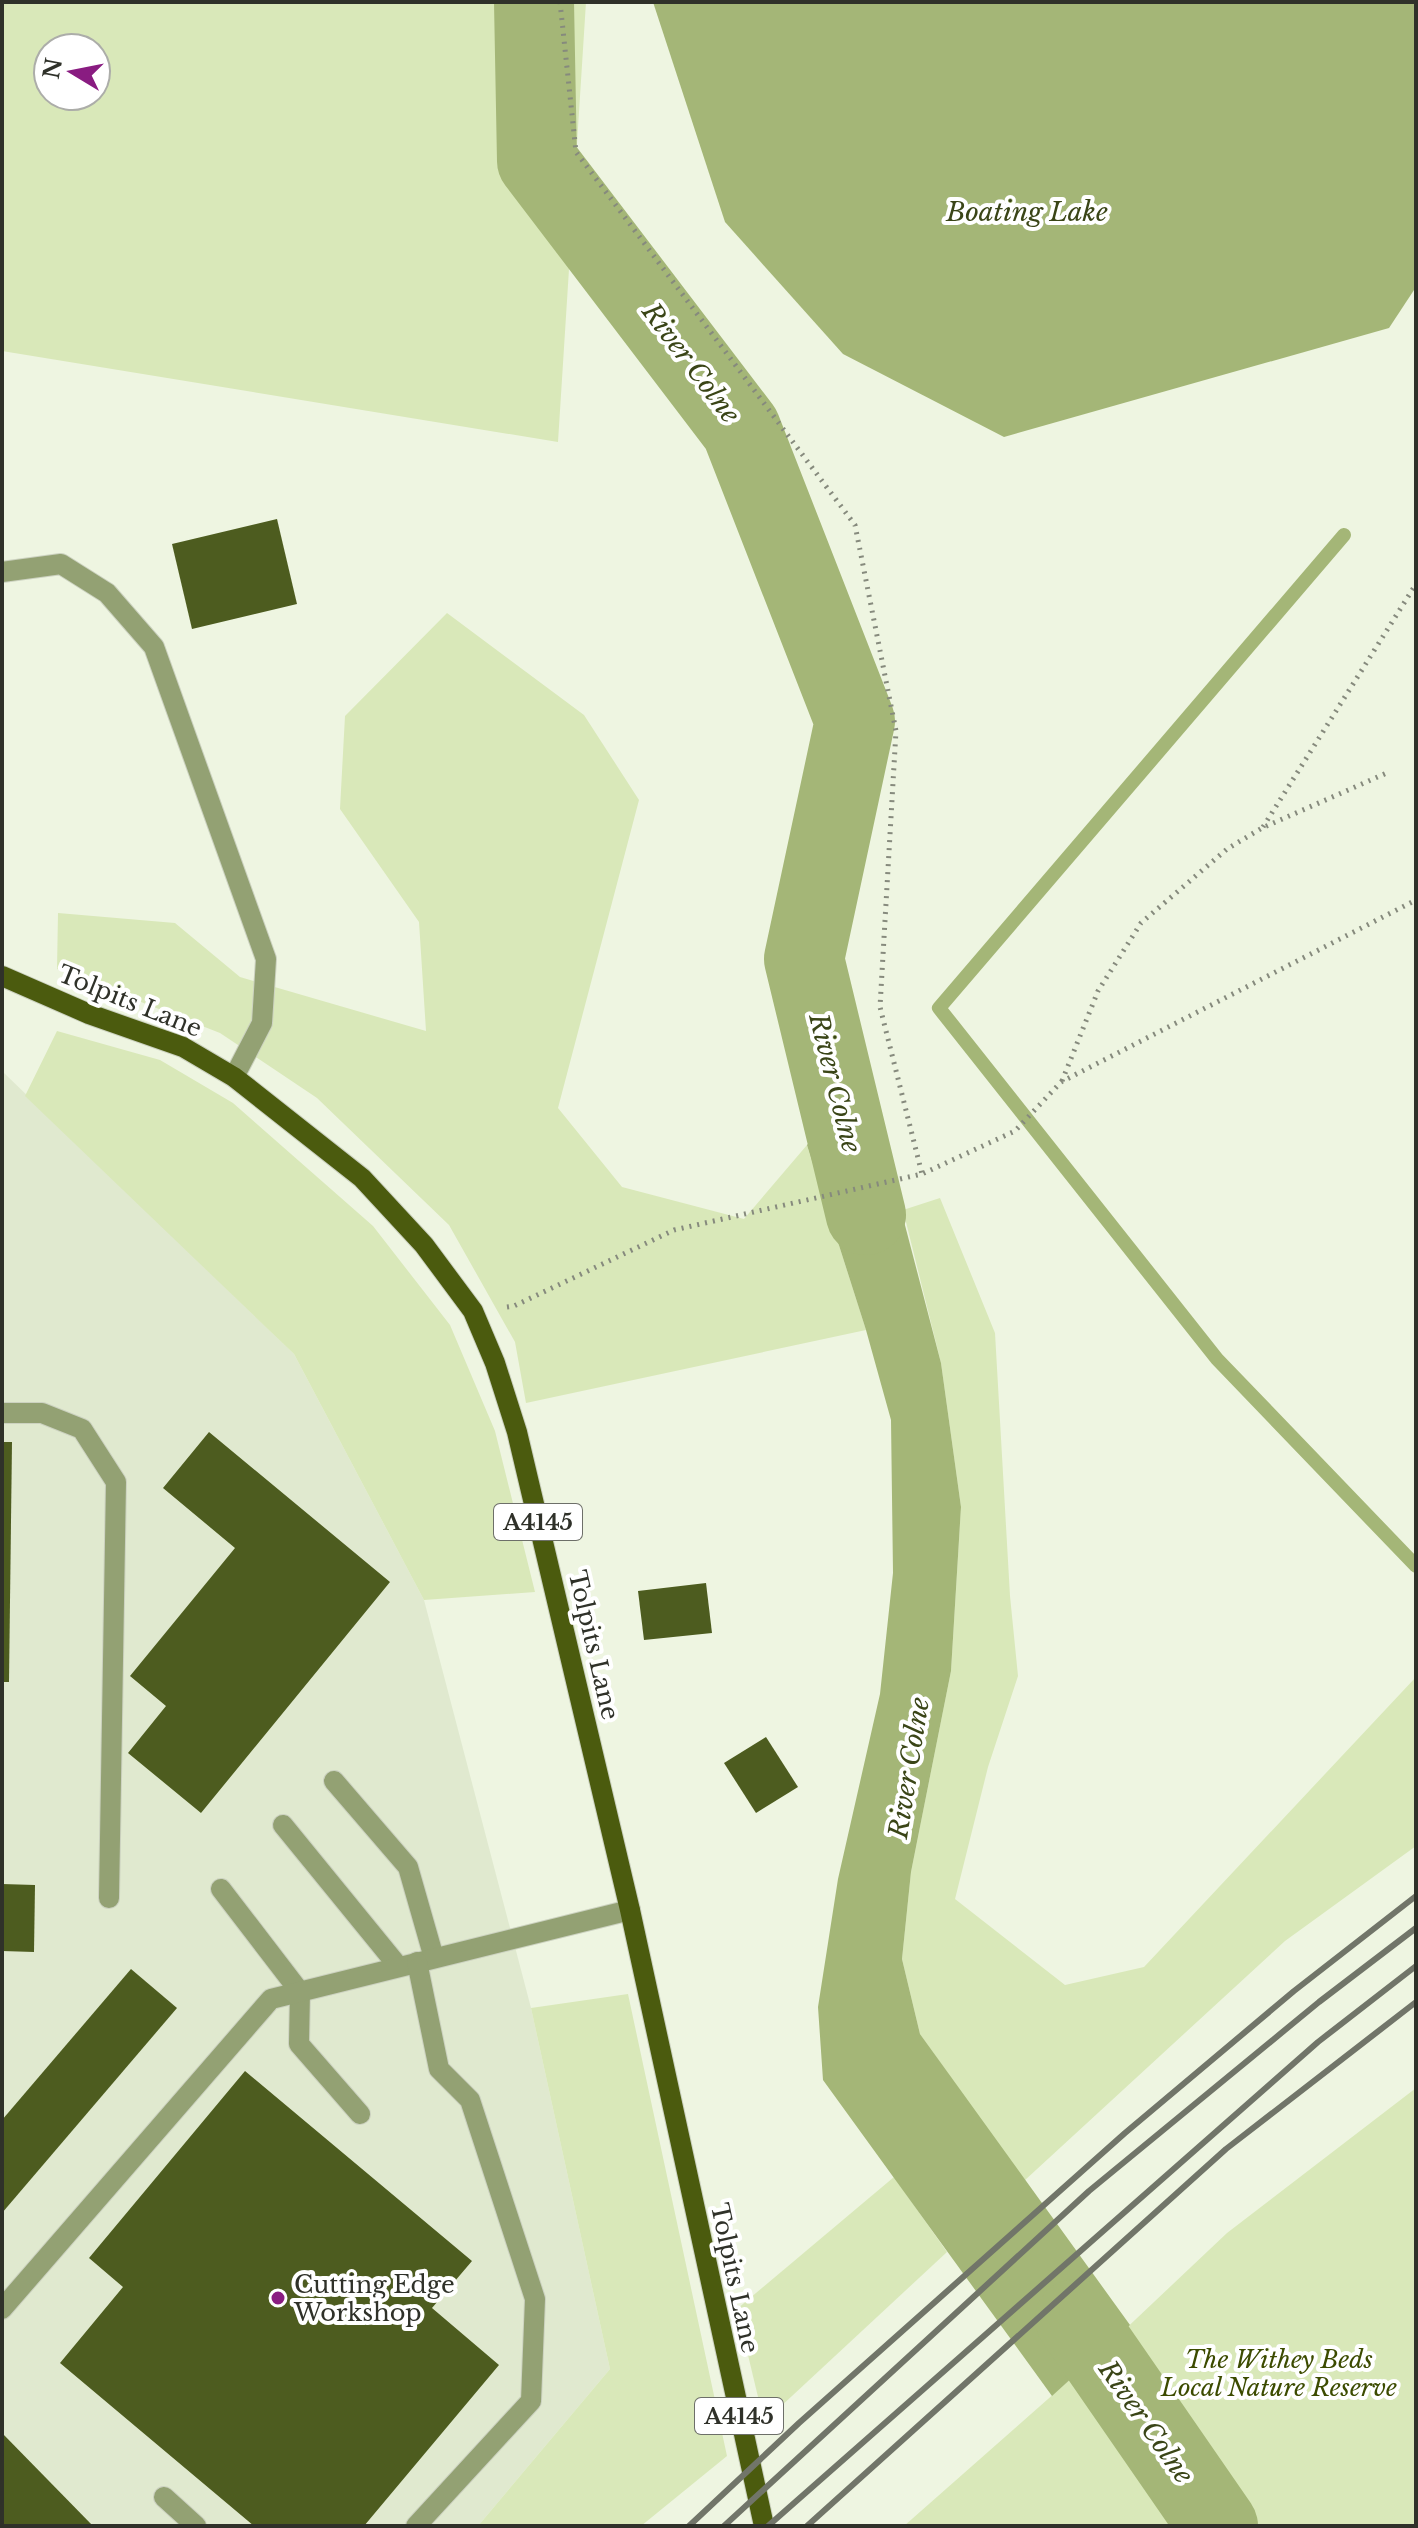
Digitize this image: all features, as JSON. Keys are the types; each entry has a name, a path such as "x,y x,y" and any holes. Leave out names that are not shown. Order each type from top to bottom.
{"main road":[{"name":"Tolpits Lane","path":"2,976 89,1014 183,1047 234,1077 362,1178 424,1245 473,1311 495,1363 517,1432 630,1910 764,2526"}],"lane":[{"path":"2,572 61,564 107,593 154,647 266,959 262,1023 234,1077"},
{"path":"2,1413 42,1413 82,1429 116,1482 109,1898"},
{"path":"334,1781 408,1867 416,1962 439,2069 470,2100 535,2299 531,2401 416,2526"},
{"path":"283,1825 416,1962"},
{"path":"221,1889 300,1992 299,2044 360,2114"},
{"path":"2,2309 271,1999 630,1910"},
{"path":"164,2497 196,2526"}],"path":[{"path":"560,2 576,152 855,525 896,731 880,1007 922,1174"},
{"path":"1262,828 1416,584"},
{"path":"1061,1082 1098,991 1141,923 1227,849 1262,828 1389,772"},
{"path":"473,1311 514,1306 674,1230 922,1174 1015,1131 1061,1082 1416,900"}],"shaded area":[{"path":"2,1071 294,1354 424,1600 531,2008 610,2369 478,2526 2,2526"}],"green space":[{"path":"2,2 586,2 558,442 2,351"},
{"path":"447,613 584,715 639,800 558,1108 622,1187 744,1219 807,1145 866,1330 526,1403 515,1342 449,1225 317,1098 220,1033 57,969 58,913 175,923 240,977 426,1031 419,922 340,809 345,716"},
{"path":"57,1031 160,1060 233,1103 373,1226 450,1325 495,1431 535,1592 424,1600 294,1354 25,1096"},
{"path":"940,1198 995,1333 1010,1596 1018,1676 988,1767 955,1899 1065,1985 1144,1967 1416,1677 1416,1846 1285,1941 1024,2181 920,2034 902,1959 911,1872 951,1671 961,1507 941,1363 903,1210"},
{"path":"628,1994 727,2456 641,2526 478,2526 610,2369 531,2008"},
{"name":"The Withey Beds Local Nature Reserve","path":"1416,2088 1416,2526 904,2526 1099,2354 1227,2233"},
{"path":"894,2177 947,2252 764,2422 737,2309"}],"water":[{"name":"Boating Lake","path":"653,2 1416,2 1416,287 1389,328 1004,437 843,354 725,222"},
{"path":"866,1076 941,1363 961,1507 951,1671 911,1872 902,1959 920,2034 1130,2325 1052,2396 823,2080 818,2007 838,1879 880,1694 893,1573 891,1420 807,1145"}],"building":[{"path":"277,519 297,604 192,629 172,544"},
{"path":"209,1432 390,1582 201,1813 128,1753 166,1706 130,1676 235,1548 163,1488"},
{"path":"2,1442 12,1442 9,1682 2,1682"},
{"path":"706,1583 712,1633 644,1640 638,1591"},
{"path":"766,1737 798,1787 756,1813 724,1763"},
{"path":"2,1884 35,1885 34,1952 2,1951"},
{"path":"131,1969 177,2008 2,2213 2,2120"},
{"name":"Cutting Edge Workshop","path":"245,2071 472,2261 432,2308 499,2365 364,2526 254,2526 60,2363 123,2287 89,2258"},
{"path":"2,2433 93,2526 2,2526"}],"waterway":[{"name":"River Colne","path":"534,2 537,161 741,429 855,721 804,959 866,1215"},
{"path":"1344,535 939,1008 1217,1359 1416,1566"},
{"name":"River Colne","path":"1075,2319 1218,2526"}],"railway":[{"path":"689,2526 799,2423 1125,2133 1294,1991 1416,1896"},
{"path":"724,2526 1089,2191 1319,2002 1416,1928"},
{"path":"768,2526 1318,2042 1416,1966"},
{"path":"807,2526 1226,2149 1416,2002"}],"place":[{"name":"Cutting Edge Workshop","path":"278,2298"}]}
